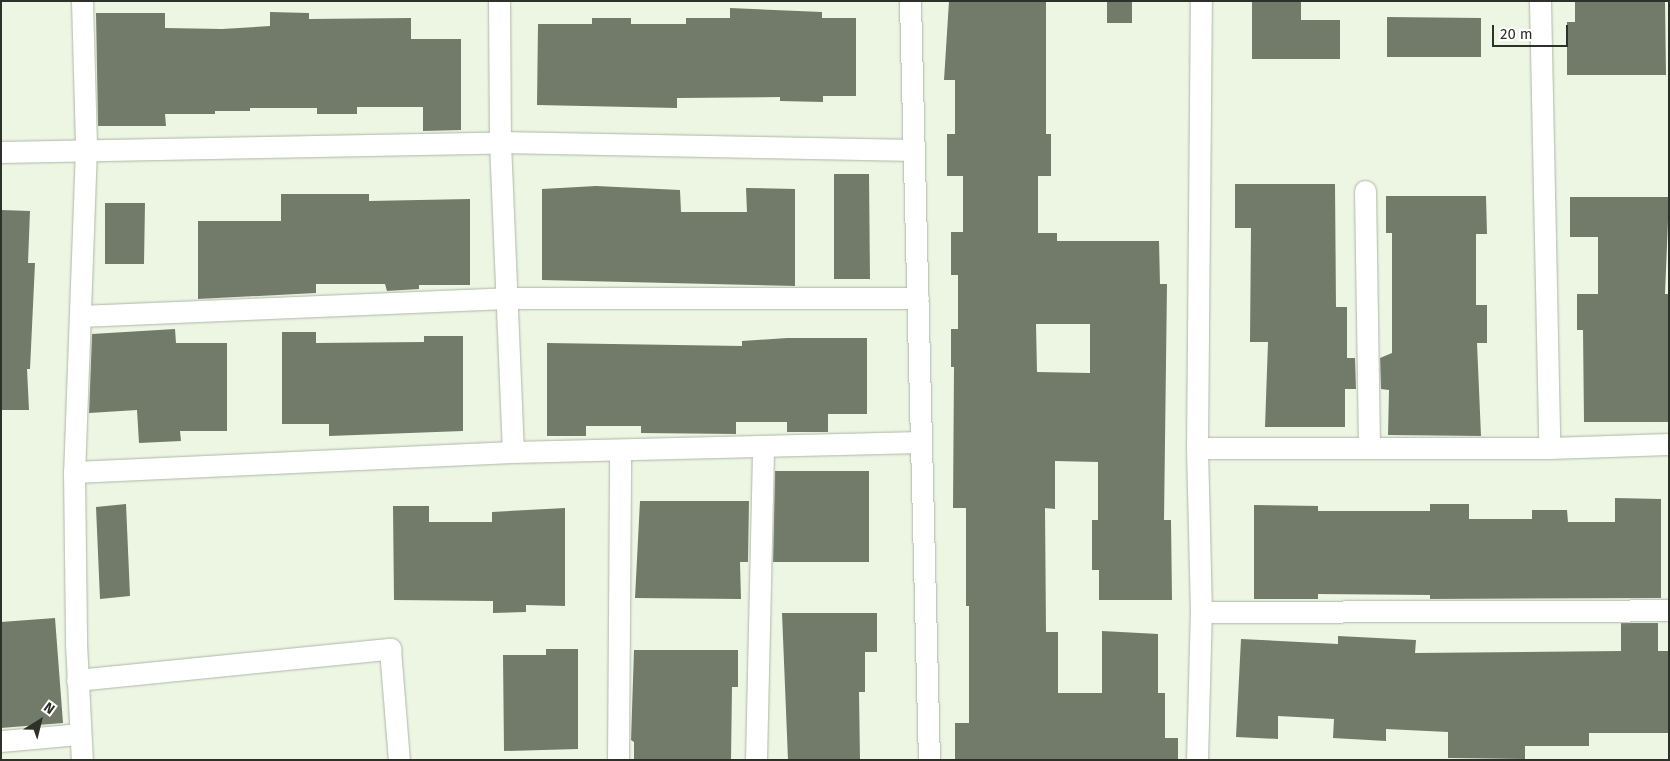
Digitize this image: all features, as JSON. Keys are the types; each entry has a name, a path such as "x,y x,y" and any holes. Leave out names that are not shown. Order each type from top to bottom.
{"street":[{"path":"82,1 86,148 74,472 78,734 82,760"},
{"path":"499,1 500,142 513,452"},
{"path":"910,1 929,760"},
{"path":"1197,760 1201,612 1197,448 1201,1"},
{"path":"1540,1 1548,448"},
{"path":"1,152 86,148 500,142 914,150"},
{"path":"1364,191 1370,448"},
{"path":"80,316 507,298 918,298"},
{"path":"74,472 513,452 620,452 921,442"},
{"path":"1197,448 1548,448 1669,444"},
{"path":"756,760 763,448"},
{"path":"618,760 620,452"},
{"path":"1201,612 1669,610"},
{"path":"77,680 390,649 399,760"},
{"path":"1,741 78,734"}],"building":[{"path":"949,1 1046,1 1046,134 1051,134 1051,176 1038,176 1038,233 1057,233 1057,241 1159,241 1160,284 1167,284 1164,520 1171,520 1172,600 1099,600 1099,570 1092,570 1092,520 1098,520 1098,462 1055,461 1055,509 1045,508 1046,632 1058,632 1058,693 1102,693 1102,631 1158,634 1158,693 1165,693 1165,738 1178,738 1178,760 955,760 955,723 969,723 969,606 966,606 966,508 953,508 954,367 951,367 951,329 958,329 958,275 951,275 951,232 963,232 963,176 947,176 947,134 955,134 955,80 944,80","holes":["1036,324 1090,324 1090,373 1037,372"]},
{"path":"1107,1 1132,1 1132,23 1107,23"},
{"path":"1252,1 1301,1 1301,20 1340,20 1340,59 1252,59"},
{"path":"1575,1 1665,1 1666,75 1567,75 1567,22 1575,22"},
{"path":"730,8 822,12 822,18 856,18 856,96 823,96 823,102 780,101 780,97 677,98 677,108 537,105 538,24 592,24 592,18 631,18 631,24 686,24 686,18 730,18"},
{"path":"270,12 309,13 309,19 411,18 411,39 461,39 461,130 423,131 423,107 357,107 357,114 317,114 317,108 250,108 250,111 215,111 215,114 165,114 166,126 98,126 96,13 165,13 165,28 222,29 270,26"},
{"path":"1387,17 1481,18 1481,57 1387,57"},
{"path":"834,174 869,174 870,279 834,279"},
{"path":"1235,184 1335,184 1336,307 1347,307 1347,358 1355,358 1356,389 1345,389 1345,427 1265,427 1268,342 1250,342 1251,228 1235,228"},
{"path":"596,186 680,190 681,212 747,212 746,188 795,189 795,286 542,280 542,189"},
{"path":"281,194 369,194 369,201 470,199 470,285 419,285 419,289 387,291 385,284 316,284 316,293 198,299 198,221 281,221"},
{"path":"1386,196 1486,196 1487,234 1476,234 1476,305 1487,305 1487,343 1477,343 1481,436 1388,435 1389,390 1381,389 1380,358 1392,353 1392,233 1386,233"},
{"path":"1570,197 1669,197 1665,294 1669,294 1668,422 1584,422 1583,330 1577,330 1577,294 1598,294 1598,237 1570,237"},
{"path":"105,203 145,203 144,264 105,264"},
{"path":"1,210 30,211 28,263 35,263 30,369 27,369 29,410 1,410"},
{"path":"175,329 176,343 227,343 227,431 180,431 181,441 139,443 137,410 89,413 92,334"},
{"path":"282,332 316,332 316,343 424,342 424,336 463,336 463,431 329,436 329,424 282,424"},
{"path":"787,338 867,338 867,414 828,414 828,432 787,432 787,422 736,422 736,434 641,433 641,426 586,426 586,436 547,436 547,343 742,346 742,341"},
{"path":"775,471 869,471 869,562 773,562"},
{"path":"1615,498 1661,499 1661,598 1430,599 1430,595 1318,594 1318,599 1254,599 1254,505 1318,506 1318,511 1430,511 1430,504 1469,504 1469,519 1532,519 1532,510 1567,510 1568,522 1615,522"},
{"path":"640,501 749,501 748,562 740,562 741,599 635,598"},
{"path":"126,504 130,596 100,599 96,507"},
{"path":"393,506 429,506 429,522 492,522 492,512 565,508 565,606 526,605 526,612 493,613 493,601 394,600"},
{"path":"782,613 877,613 877,652 865,652 865,692 859,692 860,760 788,760"},
{"path":"55,618 63,723 1,728 1,622"},
{"path":"1621,623 1658,623 1658,651 1669,651 1669,733 1589,733 1589,746 1525,746 1525,759 1448,758 1448,732 1386,729 1386,741 1333,738 1334,719 1278,716 1278,739 1236,737 1241,639 1338,644 1338,636 1416,640 1415,653 1621,651"},
{"path":"546,649 578,649 578,749 504,751 503,655 546,655"},
{"path":"634,650 738,650 738,687 732,687 731,760 634,760 634,742 631,740"}]}
